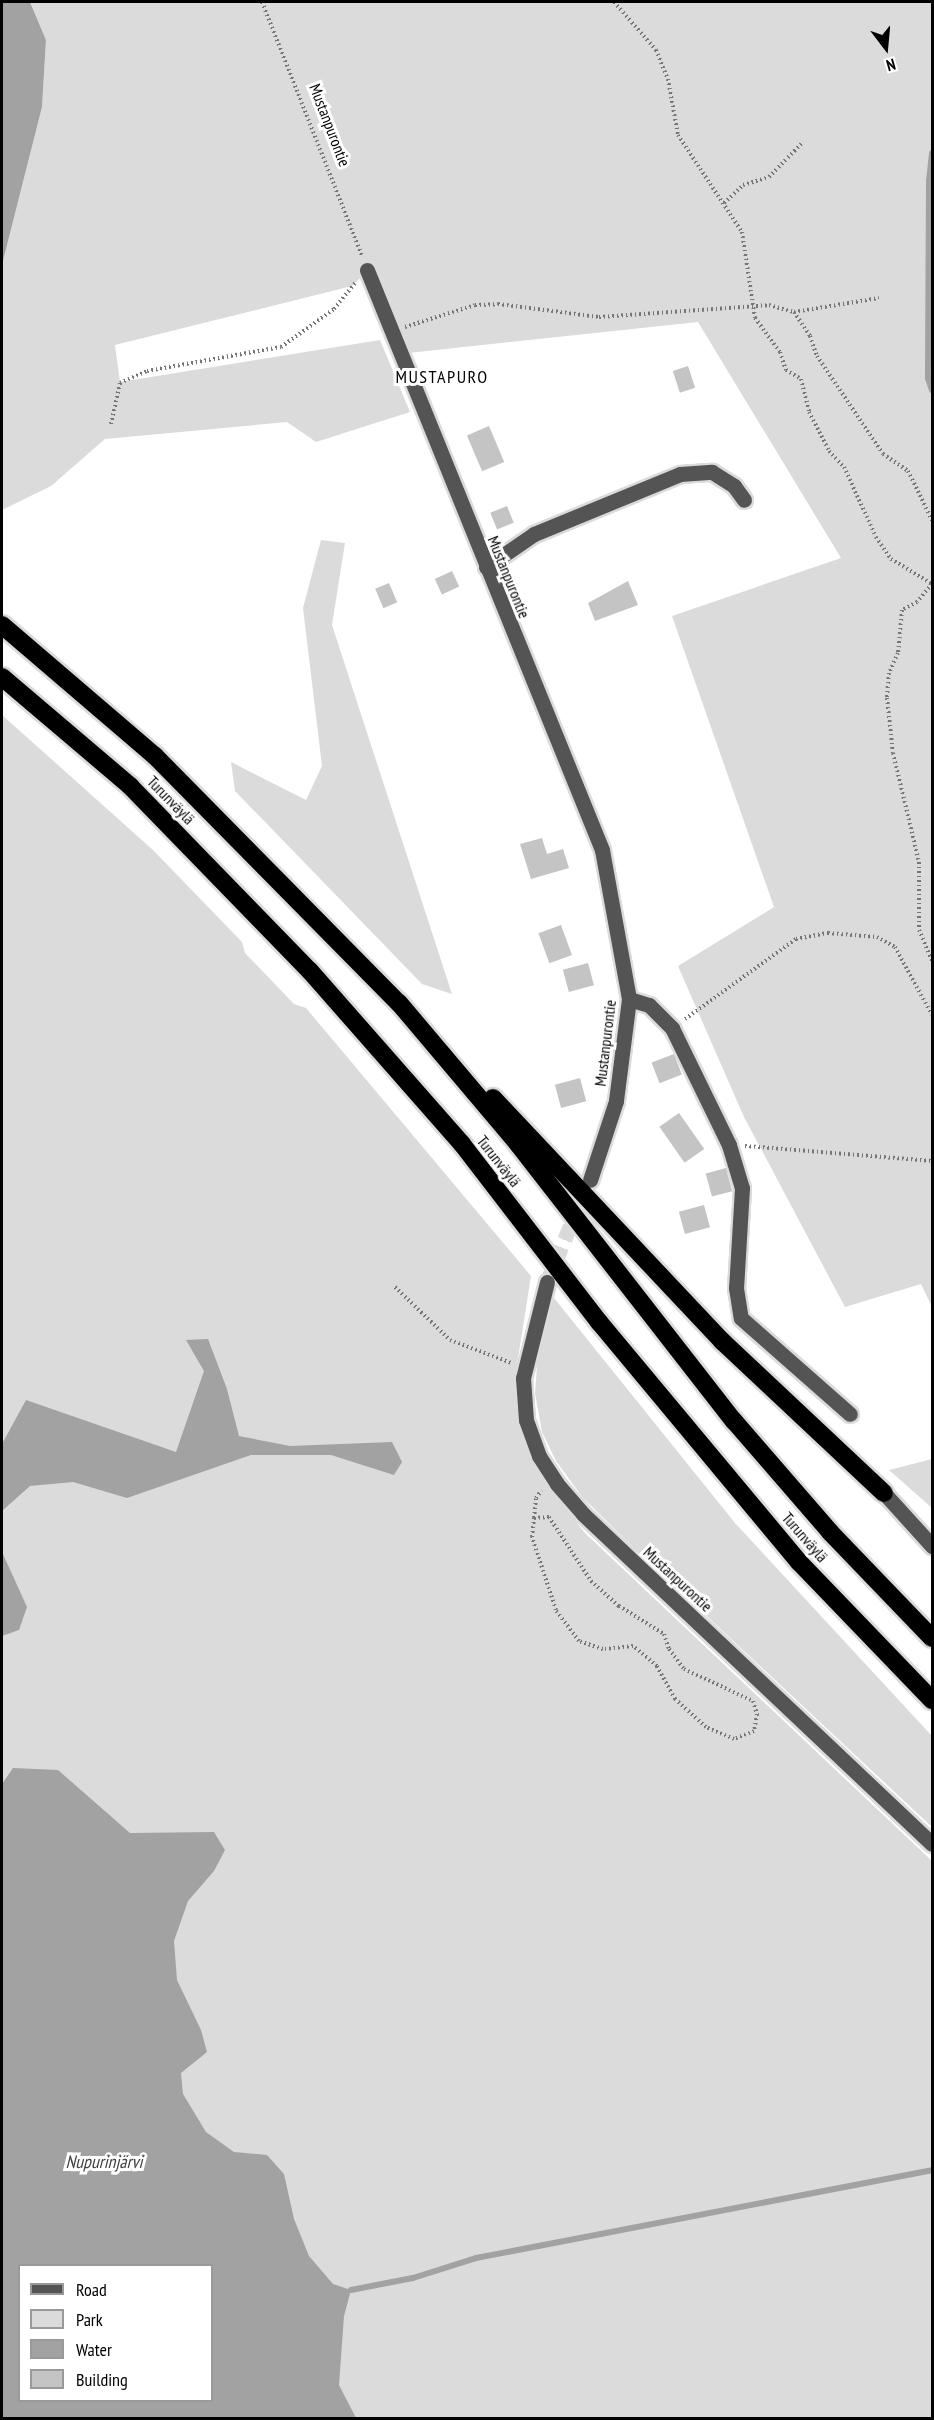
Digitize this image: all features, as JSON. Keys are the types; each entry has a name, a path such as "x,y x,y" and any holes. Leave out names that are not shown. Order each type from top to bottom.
{"highway":[{"name":"Turunväylä","path":"2,625 155,756 399,1003 518,1144 734,1421 830,1532 933,1638"},
{"name":"Turunväylä","path":"2,677 130,786 310,971 462,1144 599,1322 799,1562 931,1699"},
{"path":"399,1003 534,1138 722,1341 884,1492"}],"street":[{"name":"Mustanpurontie","path":"367,270 390,332 602,850 629,999 616,1101 590,1180"},
{"path":"486,567 534,534 680,474 712,472 734,486 744,500"},
{"path":"629,999 650,1005 672,1028 729,1145 742,1188 736,1288 741,1318 850,1414"},
{"name":"Mustanpurontie","path":"547,1282 524,1367 525,1419 539,1456 552,1477 584,1514 933,1844"},
{"path":"884,1492 933,1545"}],"path":[{"name":"Mustanpurontie","path":"262,2 367,270"},
{"path":"614,2 656,50 668,80 678,135 742,232 755,318 780,352 786,370 801,379 809,412 829,451 844,467 876,537 891,559 932,584 917,602 902,610 898,653 889,673 887,698 893,753 919,862 919,930 933,961"},
{"path":"724,203 743,185 769,177 803,142"},
{"path":"111,424 120,383 147,371 281,347 333,309 367,270"},
{"path":"390,332 475,305 498,304 598,317 769,304 794,312 879,298"},
{"path":"794,312 810,336 817,356 883,454 908,471 933,520"},
{"path":"672,1028 796,939 828,933 877,937 896,947 933,1015"},
{"path":"729,1145 924,1158 933,1161"},
{"path":"395,1287 450,1340 524,1367"},
{"path":"534,1518 549,1517 591,1581 620,1606 664,1634 669,1649 684,1669 753,1701 757,1714 754,1731 734,1739 706,1727 675,1699 657,1666 633,1646 603,1649 579,1641 556,1610 532,1537 536,1498 552,1477"}],"green space":[{"path":"30,2 932,2 932,1307 921,1284 845,1307 744,1117 678,966 774,907 672,616 841,558 698,322 399,354 367,271 352,286 115,345 120,382 380,340 410,412 316,442 287,422 105,439 51,486 2,510 2,265 42,107 46,40"},
{"path":"321,540 345,543 332,625 452,994 422,984 235,791 231,762 306,800 322,766 303,608"},
{"path":"2,715 153,850 242,942 245,953 294,1004 306,1008 531,1276 514,1384 522,1431 541,1477 585,1533 932,1861 932,2418 282,2418 297,2385 2,1895"},
{"path":"554,1298 735,1523 932,1736 932,1827 633,1547 583,1498 556,1461 542,1432 535,1393 539,1340"},
{"path":"932,1459 932,1508 889,1470"}],"water":[{"path":"2,2 30,2 46,40 42,107 2,265"},
{"path":"208,1339 227,1389 239,1436 290,1446 392,1442 402,1462 394,1475 331,1455 251,1455 127,1498 73,1482 30,1486 2,1511 2,1444 26,1400 176,1452 204,1371 186,1340"},
{"path":"2,1552 27,1607 19,1630 2,1636"},
{"name":"Nupurinjärvi","path":"13,1768 58,1770 130,1833 214,1832 225,1850 214,1871 188,1901 174,1941 177,1980 201,2030 207,2052 181,2073 183,2094 206,2132 234,2152 267,2155 284,2174 294,2219 309,2256 333,2284 351,2290 344,2316 339,2385 356,2418 2,2418 2,1784"}],"building":[{"path":"688,366 695,388 680,393 673,371"},
{"path":"489,426 504,462 482,471 467,435"},
{"path":"507,506 514,523 497,529 490,513"},
{"path":"452,571 459,586 442,594 435,579"},
{"path":"628,581 638,605 595,621 588,603"},
{"path":"389,583 397,602 383,608 375,589"},
{"path":"542,838 547,854 563,849 569,868 531,879 520,844"},
{"path":"561,925 572,955 549,963 538,933"},
{"path":"588,963 594,985 569,992 563,970"},
{"path":"674,1054 682,1075 659,1083 652,1063"},
{"path":"580,1078 586,1101 561,1108 555,1085"},
{"path":"679,1113 704,1149 685,1163 659,1127"},
{"path":"726,1168 732,1191 712,1197 706,1173"},
{"path":"704,1205 710,1227 685,1234 679,1212"}],"waterway":[{"path":"932,153 929,180 928,378 932,390"},
{"path":"351,2290 413,2278 476,2258 932,2170"}],"tunnel":[{"path":"547,1282 587,1186"}],"district":[{"name":"MUSTAPURO","path":"442,377"}]}
